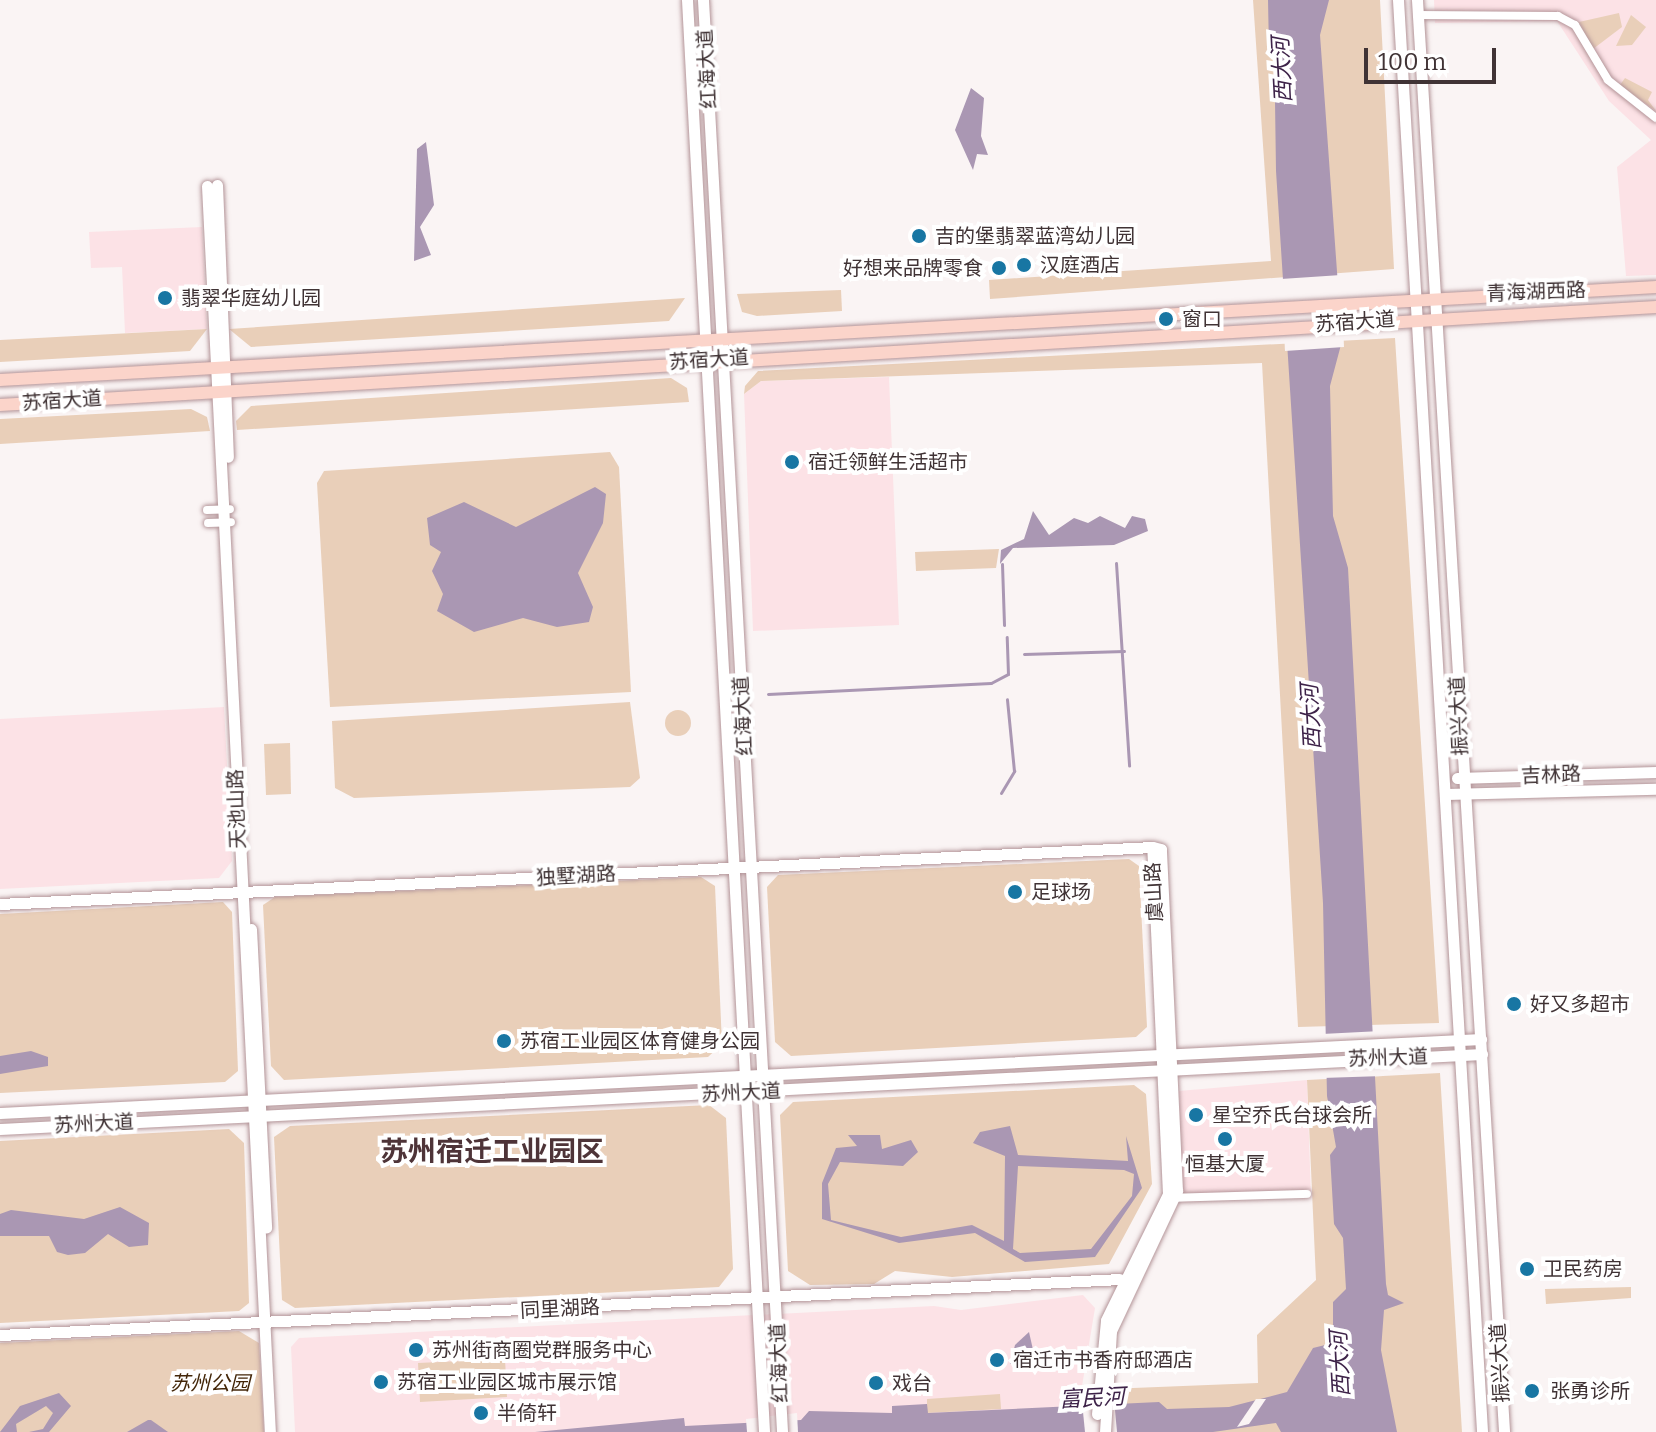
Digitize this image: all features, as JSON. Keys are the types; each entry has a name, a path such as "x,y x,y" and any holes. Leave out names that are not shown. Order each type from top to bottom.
{"main road":[{"name":"青海湖西路","path":"1416,298 1656,287"},
{"name":"苏宿大道","path":"0,380 1416,298"},
{"name":"青海湖西路","path":"1417,319 1656,307"},
{"name":"苏宿大道","path":"0,405 1417,319"}],"street":[{"name":"红海大道","path":"687,0 764,1432"},
{"name":"红海大道","path":"703,0 782,1432"},
{"name":"振兴大道","path":"1398,0 1482,1432"},
{"name":"振兴大道","path":"1417,0 1504,1432"},
{"path":"1418,15 1558,16 1575,25 1618,90 1656,118"},
{"name":"天池山路","path":"212,186 273,1430"},
{"path":"207,510 228,515"},
{"path":"208,523 228,515"},
{"name":"吉林路","path":"1445,778 1656,772"},
{"name":"吉林路","path":"1446,794 1656,789"},
{"name":"独墅湖路","path":"0,904 1152,847"},
{"name":"虞山路","path":"1105,1432 1099,1404 1111,1331 1171,1198 1167,1067 1152,847"},
{"name":"苏州大道","path":"0,1113 744,1080 1166,1053 1481,1039"},
{"name":"苏州大道","path":"0,1129 764,1093 1167,1067 1482,1054"},
{"path":"1171,1198 1307,1194"},
{"name":"虞山路","path":"1099,1432 1100,1344 1120,1279 1171,1198"},
{"name":"同里湖路","path":"0,1335 1120,1279"}],"shaded area":[{"path":"1434,0 1656,0 1656,275 1626,276 1617,167 1651,140 1609,101 1557,21 1435,23"},
{"name":"翡翠华庭幼儿园","path":"202,227 207,329 125,333 122,267 91,268 89,232"},
{"path":"889,377 899,625 753,631 744,394 761,381"},
{"path":"224,707 232,861 219,878 0,889 0,719"},
{"path":"1307,1080 1311,1197 1182,1202 1179,1091"},
{"path":"1083,1295 1095,1308 1082,1386 1085,1432 295,1432 291,1347 299,1338 934,1306 961,1310"}],"green space":[{"path":"1253,0 1380,0 1394,269 990,299 989,280 1271,261"},
{"path":"1619,13 1622,27 1593,49 1579,22"},
{"path":"1631,15 1646,27 1632,45 1616,46"},
{"path":"1625,78 1652,92 1648,100 1656,111 1620,85"},
{"path":"841,290 842,311 757,316 742,312 737,294"},
{"path":"685,298 669,321 251,347 229,329"},
{"path":"207,329 190,351 0,362 0,340"},
{"path":"1395,338 1439,1023 1298,1027 1262,363 761,381 744,394 745,386 758,371"},
{"path":"671,378 687,388 689,402 237,430 236,421 251,406"},
{"path":"191,409 207,417 210,431 0,444 0,419"},
{"path":"610,452 619,467 631,692 330,707 317,483 324,471"},
{"path":"999,549 996,568 916,571 915,552"},
{"path":"630,702 640,778 630,787 354,798 335,788 332,721"},
{"path":"678,710 687,714 691,723 687,732 678,736 669,732 665,723 669,714"},
{"path":"290,743 291,794 266,795 264,744"},
{"path":"1129,859 1139,866 1147,1027 1136,1037 791,1056 775,1042 767,887 778,875"},
{"path":"701,877 715,886 722,1044 708,1057 284,1080 271,1066 263,905 275,897"},
{"path":"223,902 232,912 238,1071 225,1082 0,1093 0,914"},
{"path":"1440,1073 1462,1432 1111,1432 1108,1389 1258,1383 1257,1335 1316,1280 1307,1080"},
{"path":"1134,1085 1146,1094 1152,1184 1109,1264 952,1277 895,1271 874,1284 810,1285 788,1271 780,1115 793,1102"},
{"path":"709,1105 726,1118 733,1269 719,1287 295,1308 282,1300 274,1137 290,1126"},
{"path":"229,1129 244,1143 249,1303 239,1311 0,1323 0,1141"},
{"path":"1631,1287 1631,1298 1546,1304 1545,1289"},
{"name":"苏州公园","path":"239,1331 259,1343 264,1432 0,1432 0,1343"},
{"path":"505,1359 507,1397 420,1402 418,1363"},
{"path":"1000,1394 1001,1409 927,1413 927,1399"}],"water":[{"name":"西大河","path":"1268,0 1329,0 1320,35 1342,341 1330,386 1333,516 1348,568 1386,1284 1388,1295 1404,1303 1384,1310 1381,1350 1397,1432 1281,1432 1276,1423 1213,1432 535,1432 684,1418 685,1426 801,1420 809,1411 892,1413 892,1406 927,1404 928,1413 1159,1402 1167,1409 1229,1407 1287,1392 1313,1348 1333,1343 1333,1302 1346,1289 1343,1238 1334,1224 1330,1155 1336,1147 1327,1096 1323,903 1276,171 1275,102 1284,79 1269,51"},
{"path":"971,88 984,98 981,136 988,155 977,154 973,170 955,130"},
{"path":"426,142 434,205 420,227 431,255 414,261 417,149"},
{"path":"595,487 606,494 603,523 578,573 593,607 589,622 557,627 523,618 474,632 437,611 443,594 432,571 441,552 430,545 427,518 464,502 516,527"},
{"path":"1033,511 1049,535 1074,518 1088,523 1100,516 1125,528 1132,516 1145,519 1148,531 1114,545 1013,548 1000,564 1001,550 1024,539"},
{"path":"31,1051 48,1057 48,1066 0,1074 0,1056"},
{"path":"1010,1126 1018,1155 1128,1161 1126,1136 1142,1188 1095,1257 1025,1262 975,1233 899,1243 822,1219 822,1183 836,1148 857,1146 848,1135 880,1135 882,1149 911,1140 918,1152 903,1166 840,1162 828,1184 831,1220 901,1237 972,1225 1004,1241 1005,1156 973,1143 980,1132","holes":["1018,1166 1124,1170 1134,1174 1132,1196 1091,1249 1020,1253 1013,1249"]},
{"path":"120,1207 149,1223 148,1245 129,1247 108,1234 85,1253 68,1255 57,1252 49,1236 0,1236 0,1214 11,1210 84,1219"},
{"path":"1029,1332 1036,1363 1010,1364 1015,1345"},
{"path":"59,1393 71,1406 49,1432 29,1432 43,1429 53,1413 46,1406 16,1424 17,1432 0,1432 20,1406"},
{"path":"148,1420 168,1432 127,1432"}],"pier":[{"path":"1341,275 1344,347 1285,351 1281,279"},
{"path":"1381,1031 1383,1076 1322,1078 1322,1034"},
{"path":"1256,1399 1266,1399 1249,1424 1237,1427"},
{"path":"1114,1400 1117,1432 1085,1432 1082,1402"},
{"path":"797,1413 798,1432 747,1432 746,1419"}],"waterway":[{"path":"1116,563 1129,766"},
{"path":"1002,564 1004,625"},
{"path":"768,694 991,683 1008,674 1007,637"},
{"path":"1024,654 1124,651"},
{"path":"1001,793 1014,771 1007,699"}],"place":[{"name":"吉的堡翡翠蓝湾幼儿园","path":"919,236"},
{"name":"汉庭酒店","path":"1024,265"},
{"name":"好想来品牌零食","path":"999,268"},
{"name":"翡翠华庭幼儿园","path":"165,298"},
{"name":"窗口","path":"1166,319"},
{"name":"宿迁领鲜生活超市","path":"792,462"},
{"name":"足球场","path":"1015,892"},
{"name":"好又多超市","path":"1514,1004"},
{"name":"苏宿工业园区体育健身公园","path":"504,1041"},
{"name":"星空乔氏台球会所","path":"1196,1115"},
{"name":"恒基大厦","path":"1225,1139"},
{"name":"卫民药房","path":"1527,1269"},
{"name":"苏州街商圈党群服务中心","path":"416,1350"},
{"name":"宿迁市书香府邸酒店","path":"997,1360"},
{"name":"苏宿工业园区城市展示馆","path":"381,1382"},
{"name":"戏台","path":"876,1383"},
{"name":"张勇诊所","path":"1532,1391"},
{"name":"半倚轩","path":"481,1413"}],"district":[{"name":"苏州宿迁工业园区","path":"492,1152"}],"water label":[{"name":"富民河","path":"1092,1398"}]}
